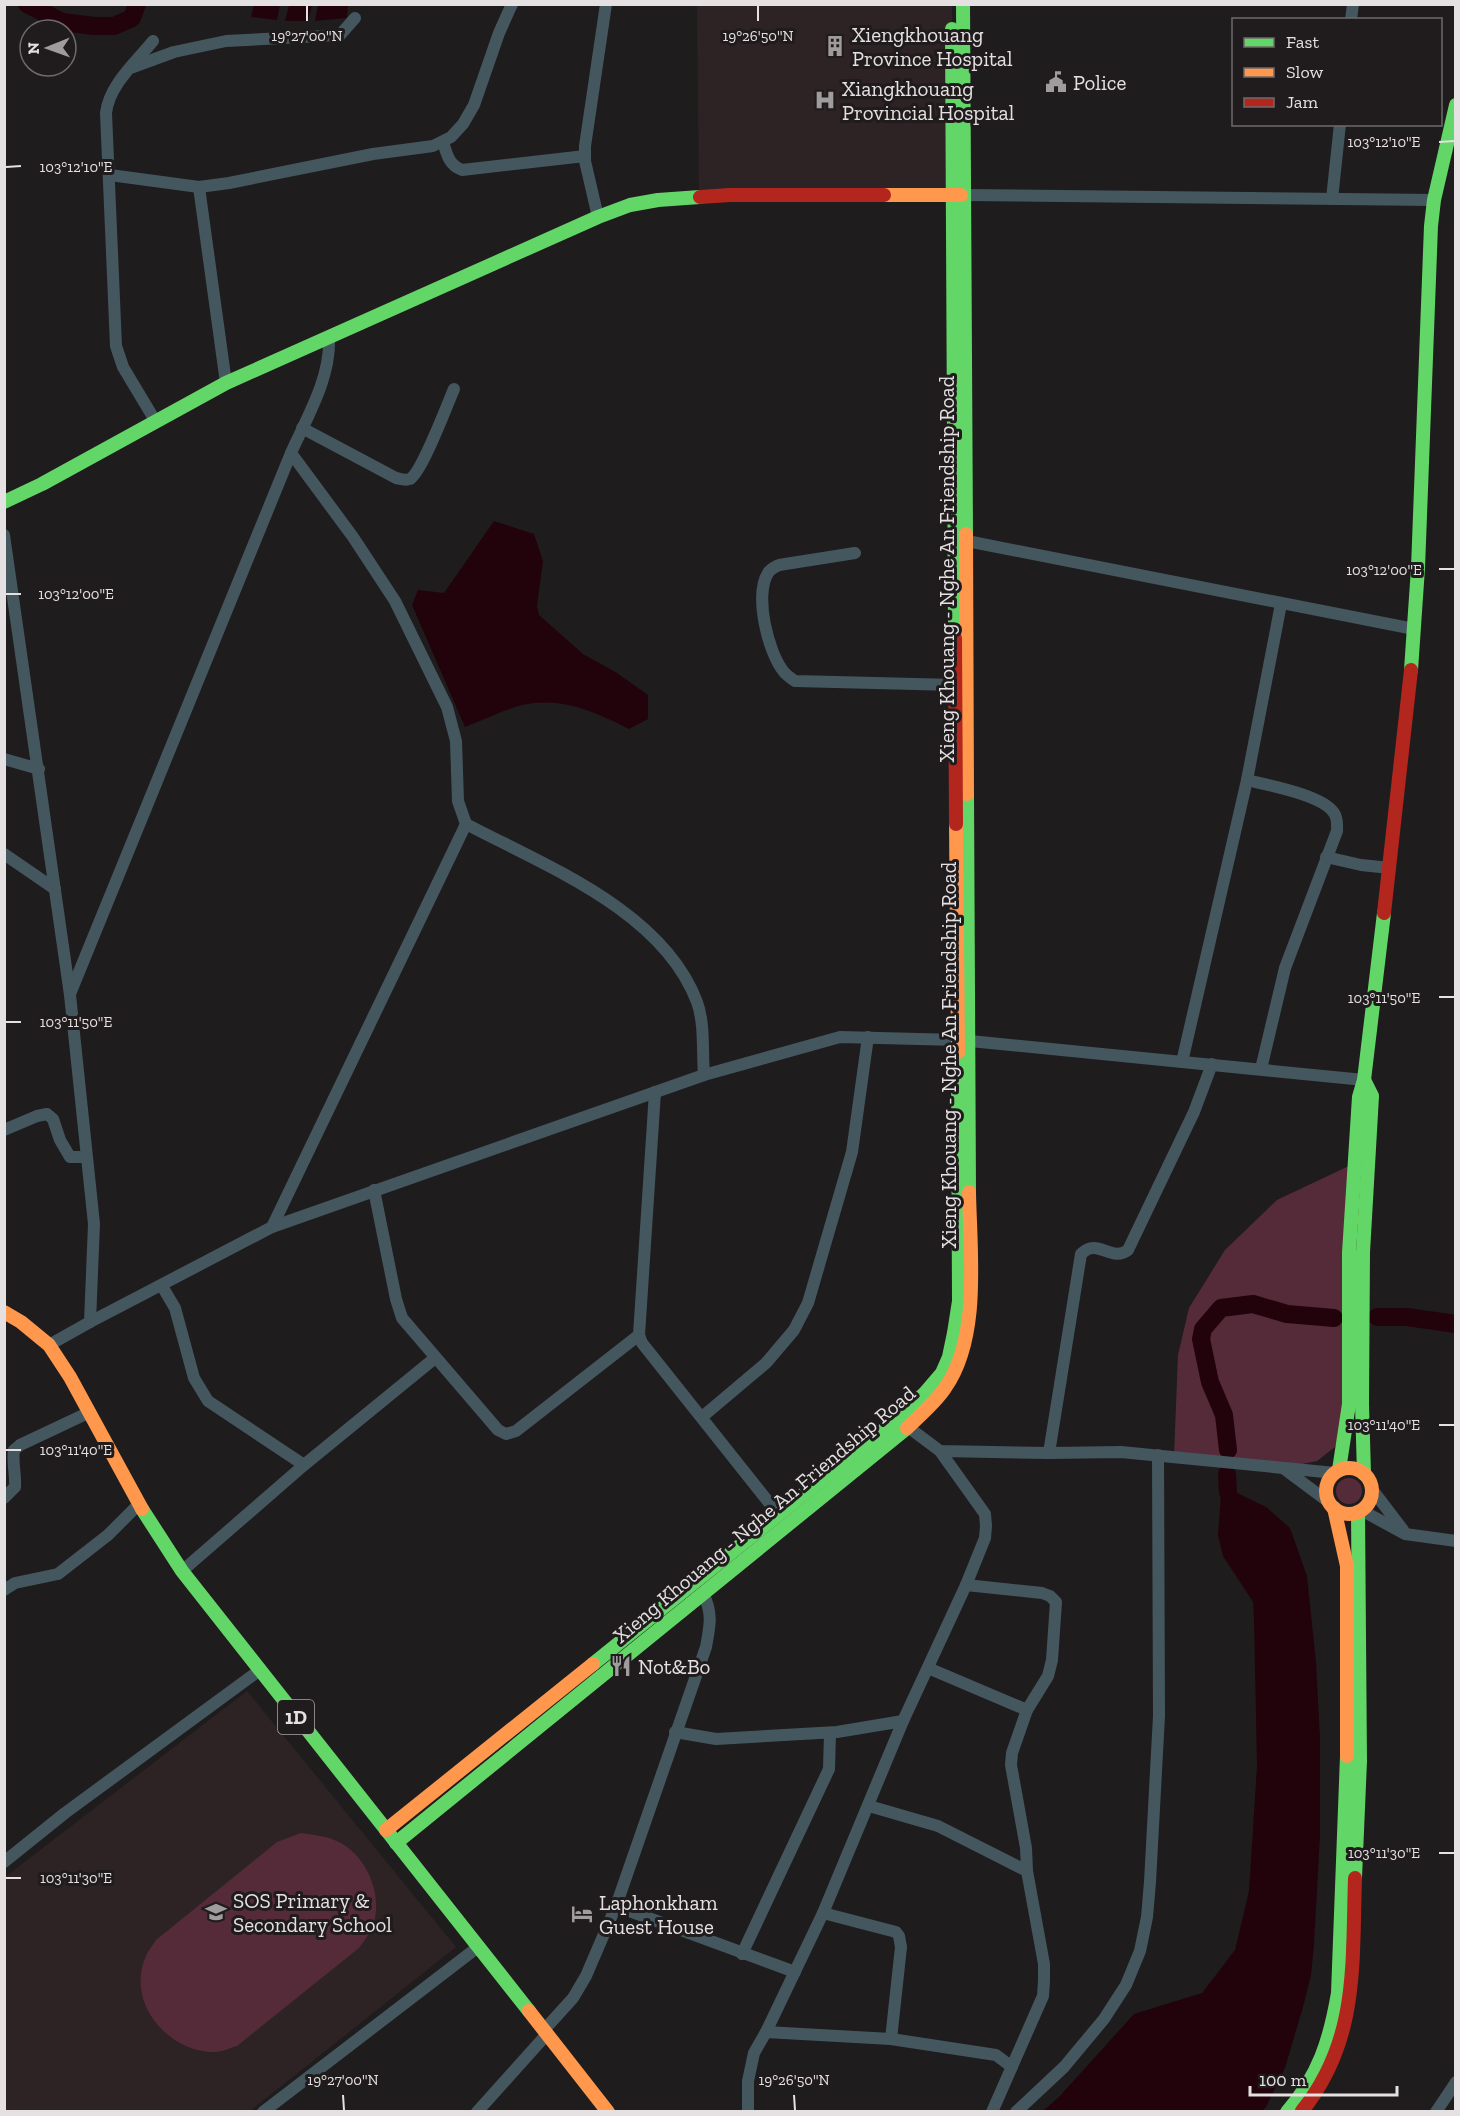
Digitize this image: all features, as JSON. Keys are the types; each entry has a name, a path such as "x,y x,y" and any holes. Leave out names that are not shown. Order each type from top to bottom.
{"main road":[{"name":"Xieng Khouang - Nghe An Friendship Road","path":"952,4 959,195"},
{"name":"Xieng Khouang - Nghe An Friendship Road","path":"386,1830 782,1520 908,1427 940,1396 956,1368 967,1334 970,1298 955,684 960,541 959,195 963,4"},
{"path":"1287,2112 1302,2096 1326,2051 1338,1993 1347,1764 1347,1566 1332,1506 1327,1497 1327,1484 1337,1472 1349,1404 1349,1253 1359,1098 1364,1080 1406,731 1418,568 1428,257 1434,200 1455,105"},
{"path":"4,502 42,484 226,384 598,217 630,205 719,196 959,195"},
{"name":"Xieng Khouang - Nghe An Friendship Road","path":"396,1843 703,1593 896,1420 930,1387 945,1366 955,1334 959,1300 964,1040 966,683 960,541"},
{"path":"1332,1506 1346,1513 1359,1511 1370,1500 1371,1488 1364,1474 1362,1404 1363,1252 1372,1096 1364,1080"},
{"name":"1D","path":"4,1312 21,1322 49,1345 90,1412 163,1545 608,2112"},
{"path":"1337,1472 1350,1468 1364,1474"},
{"path":"1302,2112 1316,2096 1334,2065 1344,2032 1351,1995 1360,1761 1359,1511"}],"street":[{"path":"110,175 199,187 373,154 433,146 443,142 464,124 474,105 499,33 512,4"},
{"path":"598,217 585,156 606,4"},
{"path":"132,67 174,52 226,41 340,35 355,18"},
{"path":"153,41 113,90 107,101 106,113 116,346 123,367 156,422"},
{"path":"1332,199 1340,126"},
{"path":"443,142 449,160 454,167 462,170 585,156"},
{"path":"199,187 226,384"},
{"path":"959,195 1434,200"},
{"path":"70,995 322,382 328,360 329,337"},
{"path":"302,428 396,478 405,480 412,478 421,465 453,389"},
{"path":"291,453 353,537 395,601 447,707 456,741 458,801 466,824 578,883 634,919 674,959 697,1002 701,1020 704,1075"},
{"path":"4,535 70,995 94,1224 90,1322"},
{"path":"960,541 1414,629"},
{"path":"855,554 779,565 768,571 762,588 766,633 775,658 785,674 795,681 955,684"},
{"path":"1182,1062 1246,780 1281,604"},
{"path":"4,759 39,770"},
{"path":"1246,780 1286,789 1314,799 1334,812 1337,822 1336,831 1285,968 1261,1070"},
{"path":"272,1227 466,824"},
{"path":"4,854 55,889"},
{"path":"1326,857 1360,865 1390,868"},
{"path":"49,1345 272,1227 704,1075 840,1037 964,1040 1364,1080"},
{"path":"702,1417 766,1363 794,1330 808,1303 852,1152 868,1037"},
{"path":"1049,1453 1081,1254 1086,1248 1093,1247 1118,1254 1123,1254 1128,1250 1194,1112 1212,1064"},
{"path":"655,1092 639,1335 642,1343 782,1520"},
{"path":"4,1130 47,1114 53,1119 60,1140 70,1157 86,1157"},
{"path":"374,1190 396,1299 402,1318 498,1430 506,1434 516,1431 639,1335"},
{"path":"162,1286 175,1308 194,1378 208,1401 304,1465"},
{"path":"182,1571 304,1465 435,1358"},
{"path":"4,1498 15,1487 16,1475 12,1461 14,1450 90,1412"},
{"path":"748,2112 750,2067 754,2052 766,2032 823,1913 903,1721 966,1585 985,1538 985,1514 940,1451 908,1427"},
{"path":"940,1451 1121,1452 1337,1472"},
{"path":"1016,2112 1064,2067 1104,2019 1126,1984 1140,1951 1149,1893 1159,1716 1158,1455"},
{"path":"1282,1468 1332,1506"},
{"path":"1371,1488 1405,1534"},
{"path":"4,1590 15,1583 58,1574 108,1535 139,1504"},
{"path":"1359,1511 1405,1534 1455,1541"},
{"path":"966,1585 1042,1593 1050,1596 1056,1602 1052,1660 1048,1676 1027,1710 1012,1753 1011,1765 1044,1964 1043,1996 992,2112"},
{"path":"477,2112 546,2032 573,1998 586,1976 616,1906 706,1647 710,1607 703,1593"},
{"path":"928,1668 1027,1710"},
{"path":"4,1862 260,1670"},
{"path":"675,1732 716,1739 830,1732 903,1721"},
{"path":"742,1954 829,1769 830,1732"},
{"path":"869,1806 938,1826 1027,1871"},
{"path":"616,1906 795,1972"},
{"path":"823,1913 896,1932 899,1936 901,1947 891,2039"},
{"path":"263,2112 478,1947"},
{"path":"766,2032 891,2039 996,2055 1012,2067"},
{"path":"1436,2112 1455,2082"}],"shaded area":[{"path":"254,5 280,5 277,20 251,17"},
{"path":"289,5 312,5 308,21 285,21"},
{"path":"318,5 348,5 347,18 315,21"},
{"name":"Xiangkhouang Provincial Hospital","path":"697,5 952,5 952,195 699,197"},
{"path":"494,521 534,534 543,561 537,606 539,615 583,654 617,673 648,695 648,719 629,729 578,707 536,703 515,707 465,727 412,605 418,590 444,593"},
{"path":"1353,1164 1349,1404 1335,1447 1317,1461 1282,1468 1174,1456 1178,1355 1189,1308 1225,1250 1277,1200"},
{"path":"1349,1478 1358,1482 1362,1491 1358,1500 1349,1504 1340,1500 1336,1491 1340,1482"},
{"path":"1233,1491 1266,1507 1290,1528 1307,1576 1316,1662 1320,1738 1320,1835 1314,1944 1311,1975 1285,2068 1262,2111 1043,2111 1059,2097 1134,2014 1202,1993 1235,1950 1249,1891 1257,1766 1253,1602 1223,1556 1218,1535 1221,1494"},
{"name":"SOS Primary & Secondary School","path":"247,1691 456,1947 250,2111 5,2112 5,1877"},
{"path":"301,1833 321,1836 341,1843 359,1859 372,1881 375,1893 375,1917 372,1928 359,1948 237,2046 215,2052 198,2050 181,2044 155,2022 146,2007 141,1991 141,1973 148,1952 156,1940 277,1842"}],"waterway":[{"path":"27,4 62,22 94,26 114,26 132,18 137,4"},
{"path":"1228,1450 1224,1415 1210,1382 1201,1339 1203,1329 1221,1308 1253,1304 1287,1314 1334,1318"},
{"path":"1377,1317 1407,1317 1456,1324"},
{"path":"1227,1474 1228,1492"}],"traffic: fast":[{"path":"963,4 966,534"},
{"path":"952,29 955,638"},
{"path":"1411,670 1418,568 1431,226 1434,200 1456,105"},
{"path":"4,502 42,484 226,383 598,217 630,205 700,197"},
{"path":"967,794 969,1192"},
{"path":"1339,1470 1349,1404 1349,1253 1359,1097 1364,1080 1384,913"},
{"path":"593,1664 896,1420 924,1394 942,1373 949,1357 959,1301 958,1052"},
{"path":"1364,1080 1372,1096 1363,1252 1364,1474"},
{"path":"396,1843 907,1428"},
{"path":"142,1509 182,1571 529,2011"},
{"path":"1355,1878 1360,1761 1358,1512"},
{"path":"1287,2112 1307,2084 1322,2056 1338,1993 1347,1756"}],"traffic: slow":[{"path":"884,195 961,195"},
{"path":"966,534 967,794"},
{"path":"956,824 958,1052"},
{"path":"907,1428 945,1388 964,1344 971,1293 969,1192"},
{"path":"4,1312 21,1322 49,1345 70,1377 142,1509"},
{"path":"1349,1468 1365,1475 1372,1491 1365,1507 1349,1514 1333,1507 1326,1491 1333,1475 1349,1468"},
{"path":"1334,1508 1347,1566 1347,1756"},
{"path":"386,1830 593,1664"},
{"path":"529,2011 608,2112"}],"traffic: jam":[{"path":"700,197 884,195"},
{"path":"955,638 956,824"},
{"path":"1384,913 1411,670"},
{"path":"1302,2111 1321,2084 1334,2057 1343,2029 1352,1971 1355,1878"}],"place":[{"name":"Xiengkhouang Province Hospital","path":"835,46"},
{"name":"Police","path":"1056,82"},
{"name":"Xiangkhouang Provincial Hospital","path":"825,100"},
{"name":"Not&Bo","path":"621,1666"},
{"name":"SOS Primary & Secondary School","path":"216,1912"},
{"name":"Laphonkham Guest House","path":"582,1914"}]}
